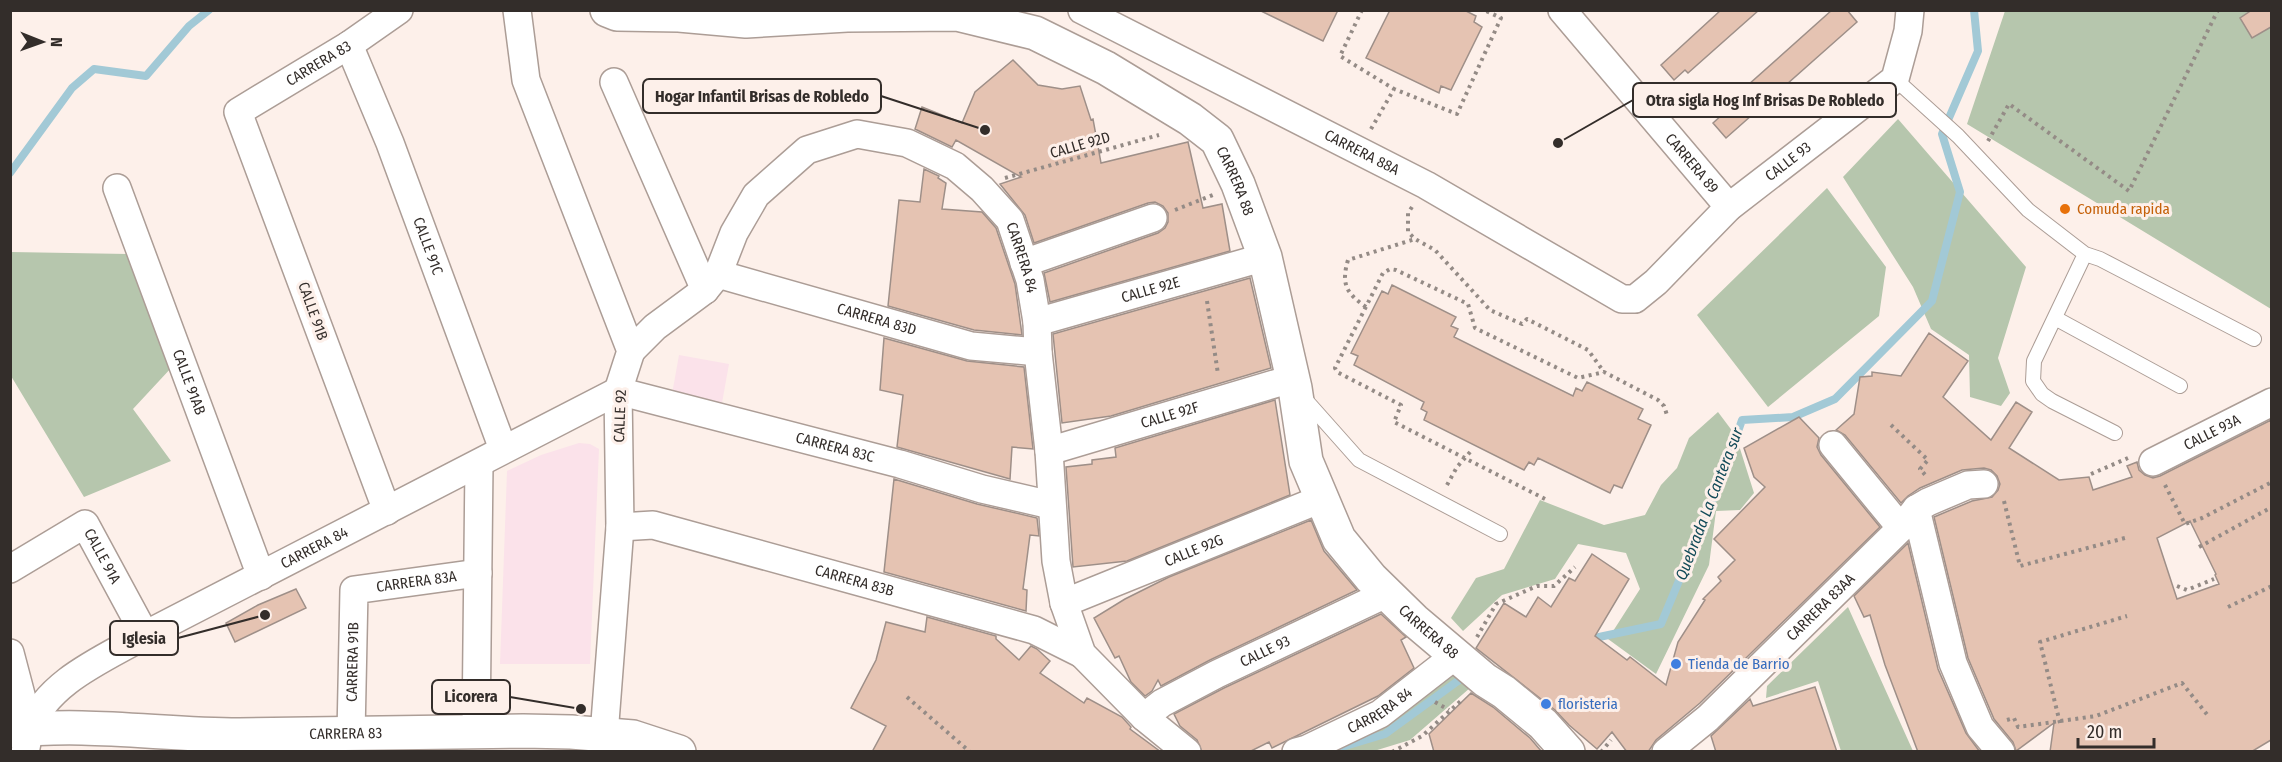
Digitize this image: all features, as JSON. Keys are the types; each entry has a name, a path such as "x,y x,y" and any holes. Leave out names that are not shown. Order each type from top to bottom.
{"street":[{"name":"CARRERA 83","path":"238,111 349,45 399,10"},
{"path":"517,10 526,80 631,351 654,327 712,282 614,82"},
{"name":"CARRERA 88","path":"607,10 617,14 679,15 746,21 847,15 957,14 1035,33 1106,68 1190,119 1217,140 1238,184 1265,257 1293,383 1306,461 1339,539 1371,578 1388,592 1414,620 1543,724 1568,752"},
{"name":"CARRERA 88A","path":"1082,10 1426,186 1622,299 1635,298"},
{"name":"CARRERA 89","path":"1562,10 1729,207"},
{"path":"1895,79 1908,31 1910,10"},
{"name":"CALLE 91C","path":"349,45 390,143 503,450"},
{"name":"CALLE 93","path":"1635,298 1656,282 1729,207 1895,79"},
{"name":"CALLE 91B","path":"238,111 387,511"},
{"name":"CARRERA 84","path":"712,282 734,233 756,195 807,150 857,134 907,143 955,166 982,189 1010,220 1030,280 1037,322 1049,451 1056,561 1064,603 1082,654 1144,717 1158,743 1187,752"},
{"name":"CALLE 91AB","path":"117,188 261,576"},
{"path":"1024,262 1153,218"},
{"name":"CALLE 92E","path":"1037,322 1265,257"},
{"name":"CARRERA 83D","path":"712,282 971,346 1038,352"},
{"name":"CALLE 92","path":"603,735 620,527 618,392 631,351"},
{"name":"CALLE 92F","path":"1049,451 1222,400 1293,383"},
{"name":"CARRERA 84","path":"22,737 45,702 75,676 145,635 618,392"},
{"name":"CARRERA 83C","path":"618,392 900,464 982,489 1051,505"},
{"name":"CALLE 93A","path":"2145,458 2271,402"},
{"path":"1833,445 1915,513 1953,663 1980,727 2001,752"},
{"path":"476,732 479,464"},
{"name":"CARRERA 83AA","path":"1666,752 1708,718 1915,513 1968,485 1994,492"},
{"name":"CALLE 92G","path":"1064,603 1321,499"},
{"name":"CALLE 91A","path":"10,569 85,524 145,635"},
{"name":"CARRERA 83B","path":"620,527 653,525 1034,630 1082,654"},
{"name":"CARRERA 83A","path":"354,590 478,573"},
{"name":"CARRERA 91B","path":"351,734 354,590"},
{"name":"CALLE 93","path":"1144,717 1162,703 1217,674 1388,592"},
{"path":"10,654 22,737"},
{"name":"CARRERA 84","path":"1296,752 1307,749 1380,714 1468,665"},
{"name":"CARRERA 83","path":"22,737 106,729 238,743 351,734 532,731 633,737 675,751"}],"lane":[{"path":"1895,79 1958,136 2028,210 2085,254 2100,259 2254,339"},
{"path":"2085,254 2034,361 2033,381 2042,394 2052,401 2115,433"},
{"path":"2055,318 2180,386"},
{"path":"1293,383 1359,460 1500,534"}],"path":[{"path":"1362,10 1340,56 1394,89 1457,114 1501,18 1484,10"},
{"path":"1978,159 2009,104 2129,190 2218,10"},
{"path":"1359,151 1394,89"},
{"name":"CALLE 92D","path":"982,189 1006,177 1164,134"},
{"path":"1153,218 1238,184"},
{"path":"1426,186 1408,213 1408,232 1415,239 1435,250 1490,310 1522,324 1527,319 1588,350 1604,372 1658,400 1664,406 1667,415"},
{"path":"1366,307 1353,298 1345,286 1344,273 1348,260 1415,239"},
{"path":"1545,498 1394,422 1401,405 1337,372 1335,368 1383,273 1390,268 1468,304 1474,328 1554,368 1578,378 1604,372"},
{"path":"1202,274 1222,400"},
{"path":"1891,425 1928,460 1920,469 1930,481 1922,492 1915,513"},
{"path":"1445,489 1471,451"},
{"path":"2091,474 2145,458 2185,524 2202,518 2271,482"},
{"path":"1994,492 2020,566 2125,538"},
{"path":"2199,547 2271,507"},
{"path":"1392,752 1422,735 1449,710 1496,604 1537,586 1554,586 1575,567"},
{"path":"2177,586 2187,590 2214,579"},
{"path":"2228,607 2271,586"},
{"path":"2060,723 2040,642 2127,616"},
{"path":"1980,727 2014,718 2018,727 2060,723 2096,716 2181,683 2209,717"},
{"path":"907,696 970,752"},
{"path":"1440,705 1449,710"},
{"path":"1601,752 1611,740"}],"shaded area":[{"path":"679,355 729,364 722,403 672,394"},
{"path":"579,443 590,444 599,449 590,664 500,664 507,471 541,455"}],"green space":[{"path":"2005,11 2271,11 2271,309 1967,124"},
{"path":"1898,119 2026,267 1998,358 2010,393 2001,406 1970,397 1969,355 1931,329 1913,287 1843,177"},
{"path":"1827,188 1886,267 1879,316 1768,407 1697,315"},
{"path":"11,252 128,254 172,367 133,409 171,461 84,497 11,376"},
{"path":"1718,412 1736,436 1754,493 1740,510 1716,511 1709,565 1656,674 1608,639 1640,589 1626,553 1578,544 1555,579 1502,595 1463,631 1451,618 1476,578 1504,569 1540,500 1604,525 1645,515 1661,485 1677,468 1689,438"},
{"path":"1848,607 1913,751 1841,751 1818,681 1766,698 1767,686"},
{"path":"1459,663 1478,681 1410,740 1374,751 1308,752"}],"building":[{"path":"1259,10 1338,10 1323,41"},
{"path":"1390,10 1464,10 1476,16 1474,22 1482,27 1451,90 1441,86 1439,93 1366,58"},
{"path":"1721,10 1759,10 1688,73 1685,70 1674,80 1661,65"},
{"path":"1832,10 1847,10 1857,22 1726,138 1713,123 1724,113 1720,110"},
{"path":"2252,10 2271,10 2271,27 2252,38 2240,18"},
{"path":"1013,60 1038,85 1062,89 1080,86 1091,120 1093,119 1101,163 1188,142 1203,208 1222,204 1230,251 1050,302 1044,273 1158,233 1165,228 1168,222 1168,213 1163,206 1155,202 1148,203 1034,243 1025,215 1000,184 1021,177 956,140 952,147 915,129 922,107 962,123 975,92"},
{"path":"924,169 939,176 938,178 946,183 942,209 982,212 996,228 1015,284 1022,335 974,330 888,306 899,200 920,202"},
{"path":"1250,278 1271,368 1111,416 1062,423 1053,334"},
{"path":"1392,285 1456,317 1451,326 1458,329 1454,337 1502,361 1573,396 1576,388 1582,391 1587,382 1643,409 1638,419 1651,425 1622,488 1614,485 1610,493 1538,458 1534,465 1529,462 1524,470 1424,420 1427,412 1421,409 1424,402 1354,365 1358,356 1351,353 1382,291 1388,294"},
{"path":"1929,333 1968,361 1943,397 1991,440 2016,402 2032,412 2009,448 2059,480 2089,477 2093,490 2132,477 2127,466 2137,462 2139,470 2145,475 2153,478 2160,476 2271,420 2271,740 2251,752 2050,752 2054,723 2016,751 2013,742 1994,719 1968,658 1934,517 1972,501 1992,497 2000,484 1997,476 1991,470 1984,468 1962,470 1920,488 1901,503 1845,435 1836,430 1854,414 1860,377 1872,376 1872,372 1901,376","holes":["2190,521 2219,584 2177,599 2157,538"]},
{"path":"884,338 967,361 1024,367 1033,449 1012,447 1010,479 897,447 903,395 880,390"},
{"path":"1275,400 1290,495 1127,561 1073,567 1066,467 1092,464 1092,460 1116,457 1115,448"},
{"path":"1799,417 1819,438 1817,447 1821,455 1880,527 1700,703 1656,740 1648,752 1627,752 1612,732 1597,749 1555,710 1476,648 1504,603 1526,617 1538,597 1551,607 1569,578 1575,581 1592,554 1629,579 1595,636 1627,660 1630,657 1666,685 1678,642 1705,600 1703,599 1721,581 1718,577 1735,560 1714,539 1765,487 1754,477 1744,448"},
{"path":"894,479 977,504 1037,518 1039,536 1030,535 1023,589 1027,590 1026,611 884,572"},
{"path":"1311,520 1324,551 1357,590 1161,686 1158,680 1152,691 1145,696 1131,682 1119,656 1115,658 1094,618 1125,599 1169,577"},
{"path":"1908,543 1938,669 1966,733 1980,752 1918,752 1885,665 1870,615 1864,617 1854,596"},
{"path":"296,589 306,608 235,642 226,623 258,605"},
{"path":"1381,614 1406,637 1401,640 1414,668 1378,696 1272,748 1269,742 1249,752 1202,752 1197,740 1180,726 1174,714"},
{"path":"927,617 996,636 996,639 1019,660 1031,646 1037,649 1050,661 1040,673 1084,703 1087,698 1122,717 1131,727 1130,729 1161,752 872,752 886,726 851,708 876,660 886,622 925,632"},
{"path":"1815,687 1837,752 1716,752 1711,736 1750,699 1753,706"},
{"path":"1471,693 1493,707 1530,738 1542,752 1434,752 1429,734"}],"waterway":[{"path":"10,173 72,88 94,69 146,76 189,26 209,10"},
{"name":"Quebrada La Cantera sur","path":"1595,641 1599,637 1661,624 1721,480 1742,420 1793,417 1835,399 1932,301 1960,192 1942,134 1978,51 1974,10"},
{"name":"Quebrada La Cantera sur","path":"1332,750 1385,734 1466,675"}],"place":[{"name":"Hogar Infantil Brisas de Robledo","path":"985,130"},
{"name":"Otra sigla Hog Inf Brisas De Robledo","path":"1558,143"},
{"name":"Comuda rapida","path":"2065,209"},
{"name":"Iglesia","path":"265,615"},
{"name":"Tienda de Barrio","path":"1676,664"},
{"name":"floristeria","path":"1546,704"},
{"name":"Licorera","path":"581,709"}]}
